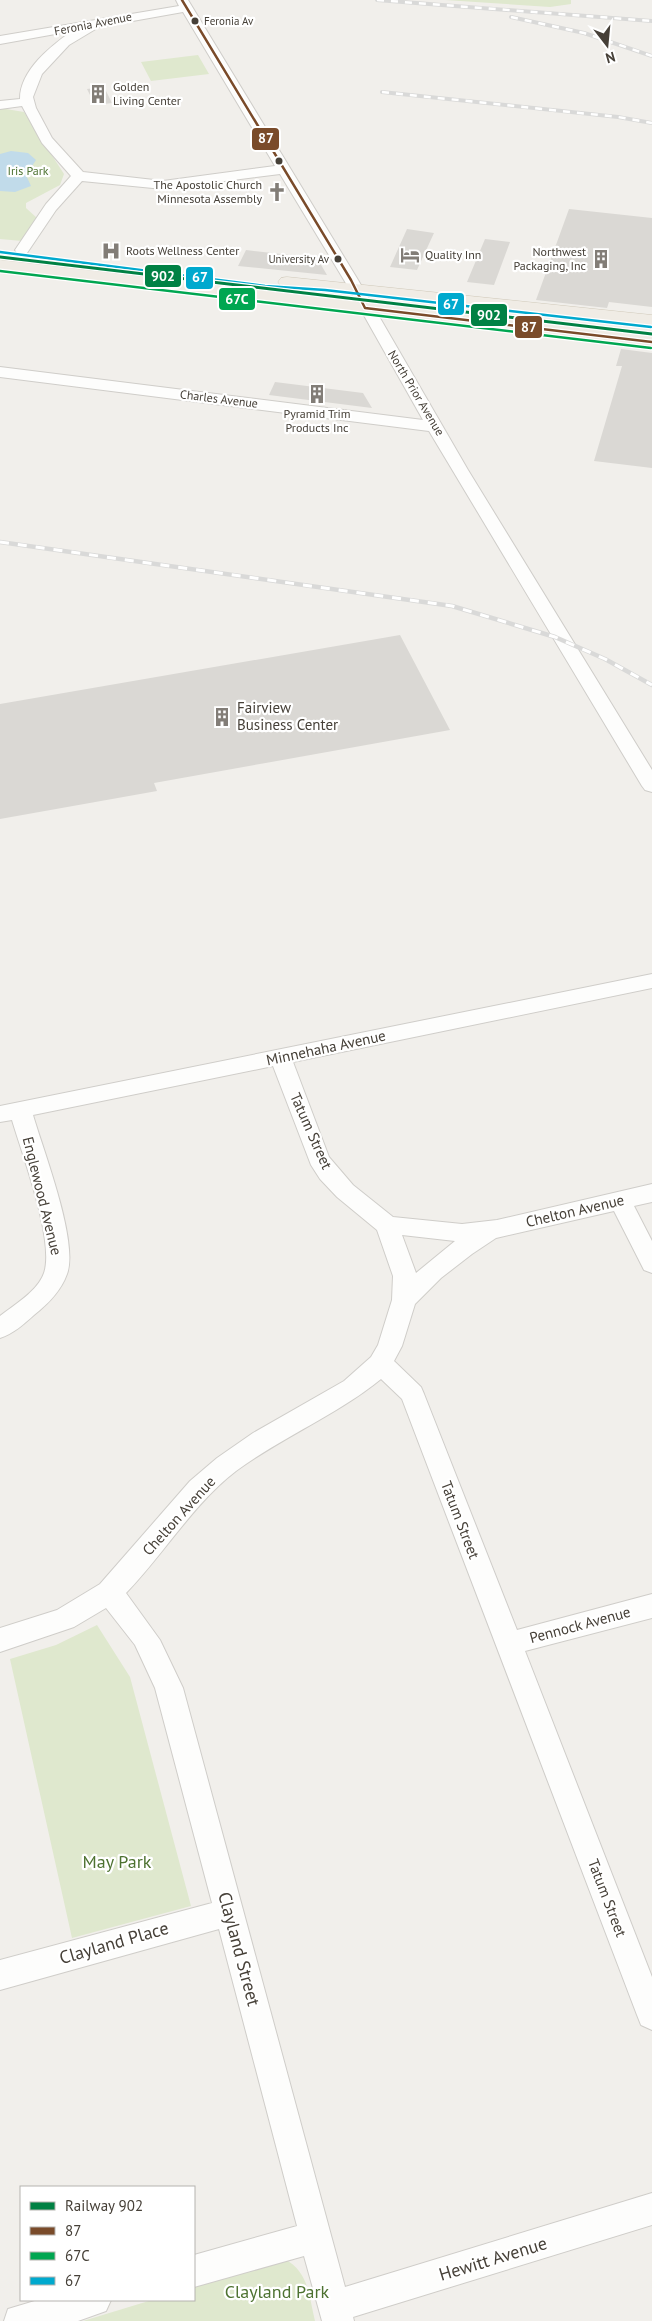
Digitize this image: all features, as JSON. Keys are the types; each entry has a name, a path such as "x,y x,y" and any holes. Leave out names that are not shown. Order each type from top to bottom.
{"main road":[{"path":"0,246 266,280 355,287 652,322"},
{"path":"0,265 652,342"}],"street":[{"name":"Feronia Avenue","path":"0,40 42,34 184,4"},
{"name":"North Prior Avenue","path":"184,4 355,287 365,308 437,427 460,470 652,786"},
{"path":"99,22 79,32 49,57 27,91 27,102 37,126 69,168 79,176 163,186 284,169"},
{"path":"42,34 58,37 65,43"},
{"path":"0,105 27,102"},
{"path":"22,250 51,207 79,176"},
{"name":"Charles Avenue","path":"0,372 437,427"},
{"name":"Minnehaha Avenue","path":"10,1112 652,981"},
{"name":"Tatum Street","path":"280,1057 319,1158 328,1173 345,1191 387,1225"},
{"name":"Englewood Avenue","path":"3,1325 48,1288 56,1274 59,1263 50,1218 10,1112"},
{"name":"Chelton Avenue","path":"387,1225 462,1233 497,1229 652,1193"},
{"path":"620,1200 652,1264"},
{"path":"380,1364 390,1346 404,1300 405,1276 387,1225"},
{"name":"Chelton Avenue","path":"404,1300 444,1260 468,1243 497,1229"},
{"name":"Tatum Street","path":"380,1364 412,1394 652,2015"},
{"name":"Chelton Avenue","path":"0,1640 65,1618 109,1592 126,1576 199,1490 226,1465 262,1440 352,1388 376,1370 380,1364"},
{"name":"Clayland Street","path":"109,1592 136,1622 155,1653 169,1688 317,2236 336,2314"},
{"name":"Pennock Avenue","path":"508,1644 652,1606"},
{"name":"Clayland Place","path":"0,1975 229,1912"},
{"name":"Hewitt Avenue","path":"336,2314 652,2209"},
{"path":"195,2271 317,2236"},
{"path":"20,2321 90,2301"}],"green space":[{"path":"445,0 571,0 571,4 550,7"},
{"path":"198,55 209,74 151,81 141,62"},
{"name":"Iris Park","path":"0,108 24,112 64,174 60,185 26,203 26,208 37,218 22,241 0,239"},
{"name":"May Park","path":"97,1625 130,1677 191,1906 72,1938 10,1659 56,1645"},
{"name":"Clayland Park","path":"284,2259 299,2270 307,2285 315,2321 83,2321 149,2301 195,2301 195,2287"}],"water":[{"path":"11,151 28,153 36,160 26,175 31,186 15,192 0,191 0,154"}],"building":[{"path":"104,87 112,103 95,105 87,89"},
{"name":"Northwest Packaging, Inc","path":"569,209 652,218 652,307 609,302 607,308 536,300"},
{"path":"407,229 434,233 417,270 390,267"},
{"path":"485,239 510,242 494,285 467,282"},
{"path":"246,250 317,258 327,275 238,266"},
{"path":"621,349 652,353 652,468 594,461 622,366 616,366"},
{"name":"Pyramid Trim Products Inc","path":"275,382 363,393 372,408 269,395"},
{"name":"Fairview Business Center","path":"400,635 450,730 154,783 157,791 0,819 0,704"}],"railway":[{"path":"377,0 652,21"},
{"path":"511,17 584,33 652,56"},
{"path":"382,92 618,117 652,123"},
{"path":"0,542 452,606 555,637 605,659 652,685"}],"rail line":[{"name":"902","path":"0,257 652,334"}],"transit line":[{"name":"87","path":"182,0 351,280 365,308 652,342"},
{"name":"67","path":"0,252 265,286 325,290 651,327"},
{"name":"67C","path":"0,271 651,348"}],"place":[{"name":"Feronia Av","path":"195,21"},
{"name":"Golden Living Center","path":"98,94"},
{"name":"The Apostolic Church Minnesota Assembly","path":"277,192"},
{"name":"Roots Wellness Center","path":"111,251"},
{"name":"Quality Inn","path":"410,255"},
{"name":"University Av","path":"338,259"},
{"name":"Northwest Packaging, Inc","path":"601,259"},
{"name":"Pyramid Trim Products Inc","path":"317,394"},
{"name":"Fairview Business Center","path":"222,717"}]}
